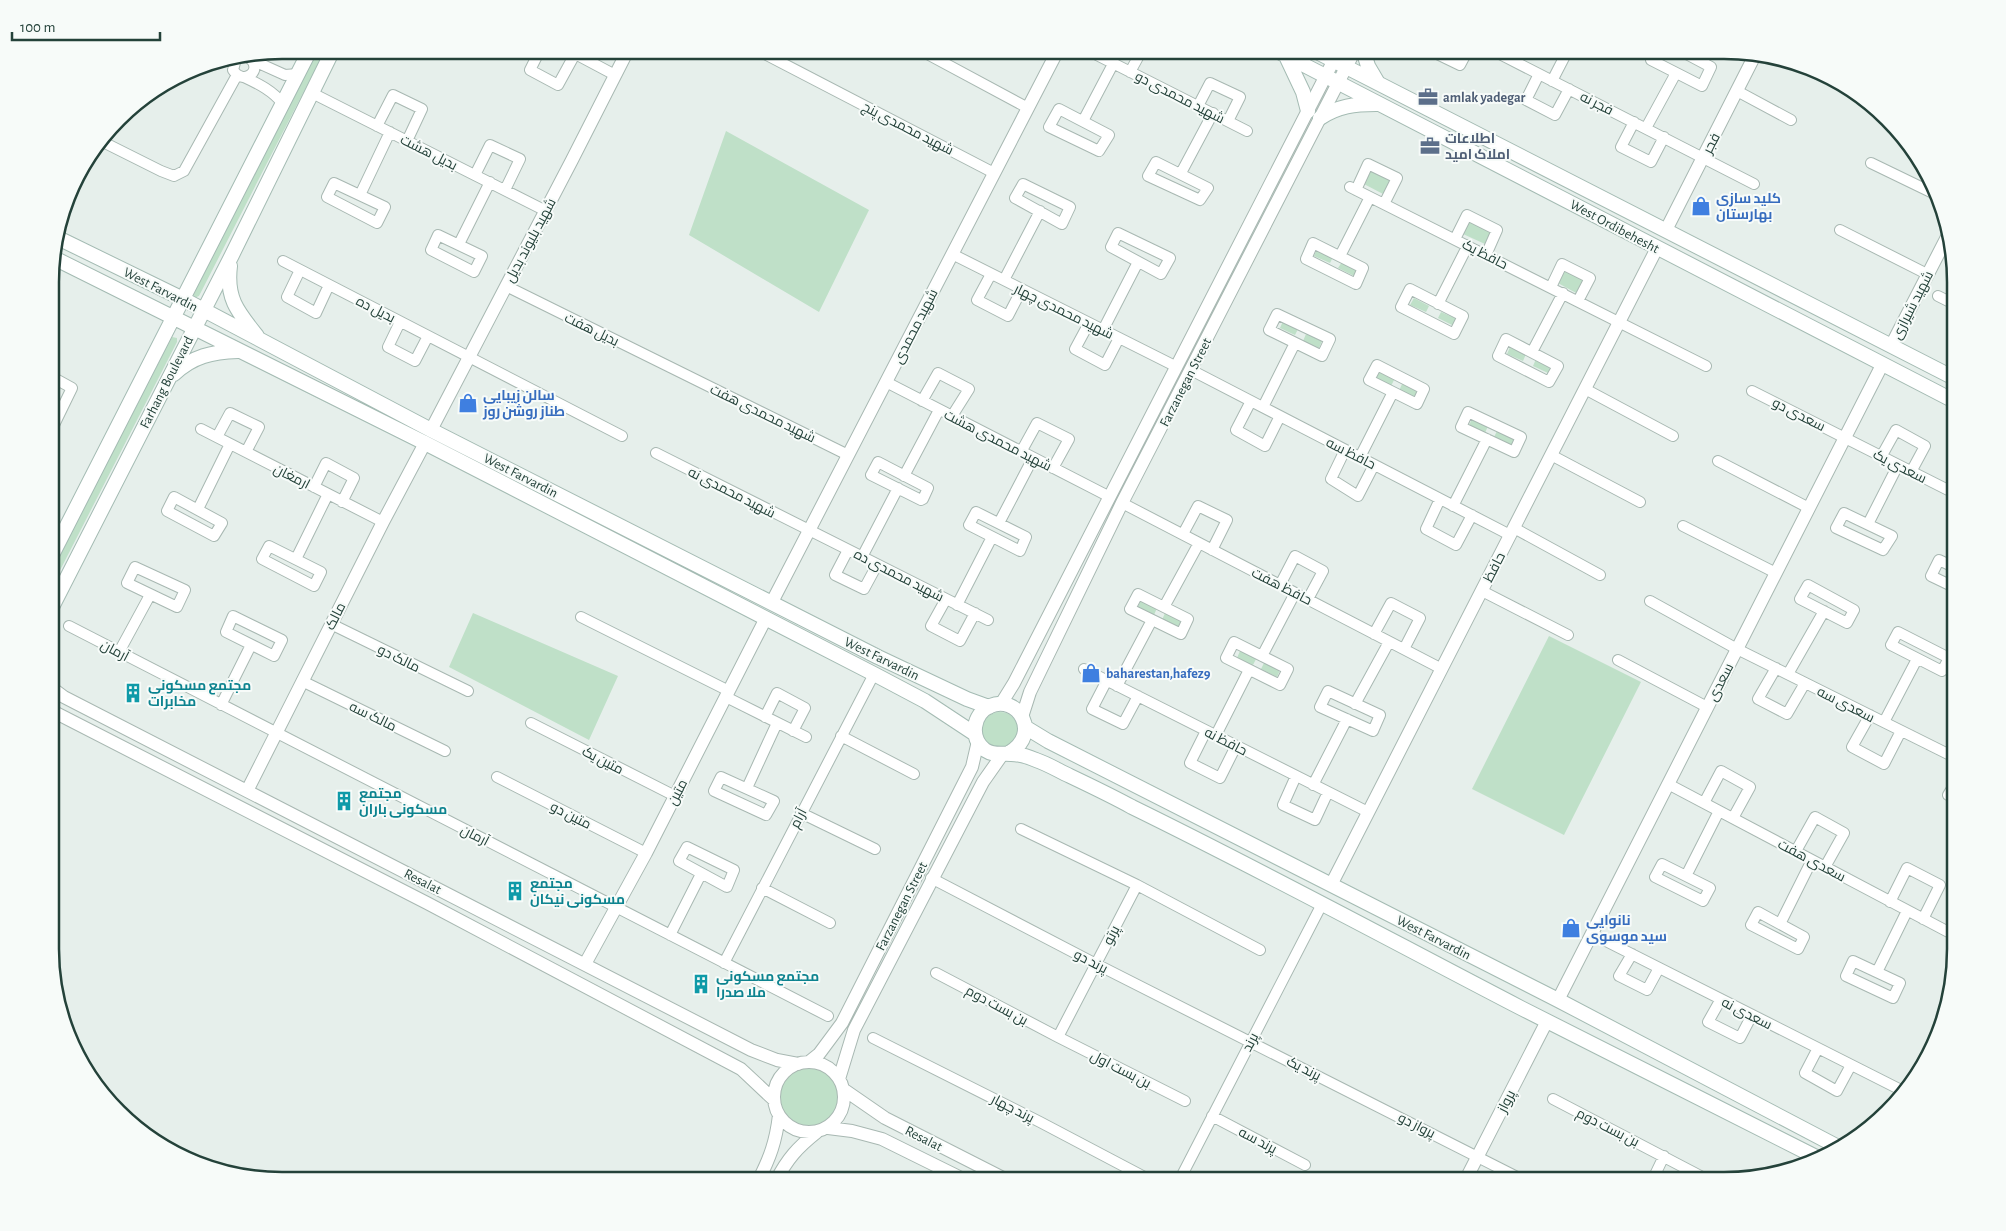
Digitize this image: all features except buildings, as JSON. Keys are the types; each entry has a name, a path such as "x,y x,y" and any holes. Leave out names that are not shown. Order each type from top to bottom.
{"main road":[{"name":"Farhang Boulevard","path":"59,541 306,59"},
{"name":"Farhang Boulevard","path":"59,593 232,255 329,59"},
{"path":"1284,59 1314,114 1354,104 1379,104"},
{"name":"West Ordibehesht","path":"1292,59 1947,398"},
{"name":"West Ordibehesht","path":"1340,59 1378,84 1947,374"},
{"path":"1366,59 1378,84"},
{"name":"West Farvardin","path":"63,240 183,299 431,430 878,657 967,699 995,706"},
{"path":"232,255 228,284 233,300 242,318 260,340"},
{"name":"West Farvardin","path":"60,261 425,443 874,674 925,701 976,738"},
{"path":"167,380 186,363 203,356 241,351"},
{"path":"995,706 1009,706 1023,722 1022,743 1005,754 988,752 976,738 977,718 995,706"},
{"name":"West Farvardin","path":"1023,722 1048,741 1558,1000 1833,1143"},
{"name":"West Farvardin","path":"1005,754 1038,760 1155,818 1547,1021 1811,1155"}],"street":[{"path":"536,59 530,70 558,85 569,59"},
{"path":"585,59 615,75"},
{"name":"شهید بلیوند بدیل","path":"431,430 623,59"},
{"name":"شهید محمدی پنج","path":"775,59 994,172"},
{"path":"937,59 1028,108"},
{"name":"شهید محمدی","path":"772,602 1053,59"},
{"name":"شهید محمدی دو","path":"1108,59 1114,64 1247,131"},
{"path":"1130,72 1137,59"},
{"name":"Farzanegan Street","path":"995,706 1009,693 1177,367 1332,80 1340,59"},
{"path":"1448,59 1460,65 1463,59"},
{"name":"فجر نه","path":"1510,59 1754,184"},
{"path":"1552,80 1563,59"},
{"path":"1652,59 1702,86 1712,67 1696,59"},
{"path":"107,144 161,172 174,176 184,171 241,76 253,72 251,61"},
{"path":"255,61 285,75 298,74"},
{"name":"فجر","path":"1666,230 1752,61"},
{"path":"233,64 233,70 269,90 283,104"},
{"path":"1083,121 1114,64"},
{"path":"1646,128 1676,72"},
{"path":"1539,74 1526,100 1555,115 1569,89"},
{"path":"1198,106 1210,83 1240,98 1228,121"},
{"path":"1737,91 1791,120"},
{"name":"بدیل هشت","path":"312,93 546,210"},
{"path":"377,126 393,95 422,109 407,141"},
{"path":"1059,109 1083,121 1109,135 1099,150 1049,127 1059,109"},
{"path":"1181,173 1213,114"},
{"name":"Farzanegan Street","path":"1023,722 1030,692 1122,503 1191,370 1314,114"},
{"path":"1634,122 1621,147 1651,162 1664,137"},
{"path":"360,195 390,132"},
{"path":"475,175 490,145 520,158 505,190"},
{"path":"1156,162 1181,173 1208,188 1200,200 1148,176 1156,162"},
{"path":"1871,163 1927,190"},
{"name":"حافظ یک","path":"1384,204 1397,178 1368,164 1353,188 1370,197 1384,204 1455,239 1486,255 1563,293 1578,301 1620,321 1706,366"},
{"path":"459,244 490,182"},
{"path":"334,183 360,195 385,207 377,223 327,197 334,183"},
{"path":"1023,184 1070,207 1062,224 1040,211 1015,198 1023,184"},
{"path":"1340,256 1370,197"},
{"path":"1004,280 1040,211"},
{"path":"1455,239 1467,215 1490,226 1497,230 1486,255"},
{"path":"1840,230 1927,274"},
{"path":"1118,233 1170,258 1161,274 1138,262 1111,247 1118,233"},
{"path":"438,235 459,244 482,256 474,272 430,250 438,235"},
{"name":"شهید شیرازی","path":"1891,346 1944,242"},
{"path":"1314,243 1340,256 1364,268 1356,284 1306,258 1314,243"},
{"path":"1438,304 1468,246"},
{"name":"حافظ","path":"1331,885 1657,248"},
{"name":"شهید محمدی چهار","path":"952,254 1177,367"},
{"name":"بدیل ده","path":"283,261 622,436"},
{"path":"1103,330 1138,262"},
{"path":"1551,287 1562,264 1590,278 1578,301"},
{"path":"300,270 287,297 316,312 329,285"},
{"path":"991,274 977,300 1008,316 1022,289"},
{"name":"بدیل هفت","path":"506,286 678,371"},
{"path":"1410,289 1438,304 1463,316 1454,334 1401,306 1410,289"},
{"path":"1532,352 1563,293"},
{"path":"1938,296 1947,300"},
{"path":"1277,314 1330,340 1322,356 1295,343 1268,330 1277,314"},
{"path":"400,322 388,347 415,361 428,336"},
{"path":"1089,323 1075,349 1105,366 1119,338"},
{"path":"1506,339 1532,352 1558,366 1549,382 1498,356 1506,339"},
{"path":"1263,407 1295,343"},
{"path":"1377,365 1424,389 1417,404 1393,392 1369,380 1377,365"},
{"name":"سعدی","path":"1558,1000 1882,365"},
{"name":"حافظ سه","path":"1191,370 1472,516 1512,532 1600,575"},
{"name":"شهید محمدی هفت","path":"678,371 848,455"},
{"path":"922,401 938,373 969,388 952,416"},
{"path":"59,381 72,388 59,415"},
{"name":"شهید محمدی هشت","path":"886,382 1110,497"},
{"path":"1585,389 1673,436"},
{"name":"سعدی دو","path":"1752,390 1845,438"},
{"path":"1360,457 1393,392"},
{"path":"1251,401 1236,430 1265,446 1280,416"},
{"path":"904,476 940,410"},
{"path":"1468,412 1521,437 1514,452 1487,439 1461,427 1468,412"},
{"path":"217,437 230,413 258,427 246,452"},
{"path":"1021,452 1037,423 1068,439 1053,468"},
{"name":"ارمغان","path":"201,429 383,522"},
{"path":"1881,456 1896,430 1925,446 1911,472"},
{"name":"سعدی یک","path":"1845,438 1947,490"},
{"path":"1453,506 1487,439"},
{"name":"مالک","path":"247,791 425,443"},
{"path":"198,509 230,444"},
{"path":"1345,450 1331,480 1358,496 1374,465"},
{"name":"شهید محمدی نه","path":"656,453 808,531"},
{"path":"1551,455 1640,502"},
{"path":"999,523 1033,458"},
{"path":"1718,461 1809,508"},
{"path":"878,462 904,476 928,489 921,500 871,474 878,462"},
{"path":"314,487 326,463 354,478 342,502"},
{"path":"1868,524 1898,465"},
{"path":"862,557 898,488"},
{"path":"296,559 328,494"},
{"path":"174,498 198,509 222,523 214,536 167,511 174,498"},
{"path":"1440,499 1426,529 1456,545 1472,516"},
{"name":"حافظ هفت","path":"1122,503 1442,669"},
{"path":"1183,534 1198,506 1227,520 1212,550"},
{"path":"976,512 999,523 1027,539 1020,551 968,524 976,512"},
{"path":"1844,513 1868,524 1892,536 1883,550 1836,528 1844,513"},
{"path":"1684,526 1776,573"},
{"name":"شهید محمدی ده","path":"808,531 988,620"},
{"path":"957,605 992,537"},
{"path":"1164,606 1198,542"},
{"path":"270,546 296,559 322,572 314,586 262,559 270,546"},
{"path":"848,550 835,575 864,589 877,565"},
{"path":"1280,585 1295,556 1323,571 1308,599"},
{"path":"1947,564 1939,560 1931,576 1947,584"},
{"path":"135,567 184,590 177,607 150,595 128,583 135,567"},
{"path":"1808,585 1854,610 1847,623 1824,611 1800,599 1808,585"},
{"path":"1482,591 1568,635"},
{"path":"1262,656 1295,593"},
{"path":"1138,594 1164,606 1188,619 1181,634 1130,609 1138,594"},
{"path":"119,652 150,595"},
{"path":"946,599 931,626 960,641 975,613"},
{"name":"سعدی سه","path":"1650,601 1737,649 1947,754"},
{"path":"1374,634 1391,603 1420,618 1404,649"},
{"path":"1788,674 1824,611"},
{"path":"233,616 282,640 274,656 251,645 226,632 233,616"},
{"path":"581,617 728,694 765,717 806,738"},
{"name":"متین","path":"585,964 646,853 766,618"},
{"path":"1117,686 1152,620"},
{"name":"مالک دو","path":"331,624 468,691"},
{"name":"آرمان","path":"69,626 828,1016"},
{"path":"1947,657 1898,632 1891,645 1942,671 1947,660"},
{"path":"1234,642 1262,656 1288,669 1280,686 1226,658 1234,642"},
{"path":"1355,704 1389,642"},
{"path":"221,705 251,645"},
{"path":"1884,722 1918,659"},
{"path":"1618,660 1708,707"},
{"path":"1776,668 1758,699 1787,714 1805,683"},
{"name":"حافظ نه","path":"1084,669 1368,812"},
{"path":"1236,746 1220,778 1190,763 1211,733 1249,670"},
{"name":"آرام","path":"724,963 874,674"},
{"path":"1107,680 1092,709 1123,724 1138,696"},
{"name":"مالک سه","path":"302,681 445,751"},
{"path":"1328,691 1355,704 1380,716 1373,731 1320,707 1328,691"},
{"path":"765,717 777,693 805,708 793,731"},
{"name":"Resalat","path":"59,694 750,1050 776,1060 804,1063"},
{"name":"Resalat","path":"59,715 426,903 741,1068 774,1100"},
{"path":"1870,715 1852,747 1884,764 1901,731"},
{"path":"1314,785 1347,719"},
{"name":"متین یک","path":"531,723 675,796"},
{"path":"747,788 777,723"},
{"path":"841,736 914,774"},
{"name":"Farzanegan Street","path":"804,1063 819,1054 842,1023 972,767 976,738"},
{"name":"Farzanegan Street","path":"841,1084 854,1030 931,878 983,782 1005,754"},
{"path":"1704,803 1722,771 1750,787 1733,818"},
{"path":"1296,776 1283,805 1315,820 1328,792"},
{"name":"متین دو","path":"497,777 646,853"},
{"path":"721,777 747,788 774,801 766,815 714,791 721,777"},
{"name":"سعدی هفت","path":"1668,784 1947,931"},
{"path":"1686,876 1719,811"},
{"path":"801,813 875,849"},
{"path":"1796,852 1815,817 1844,834 1825,867"},
{"path":"1021,829 1137,885 1260,950"},
{"path":"687,847 734,870 727,887 701,874 679,861 687,847"},
{"path":"1780,924 1812,860"},
{"path":"1662,864 1686,876 1710,888 1703,901 1655,877 1662,864"},
{"path":"1890,902 1907,868 1940,885 1923,919"},
{"path":"670,934 701,874"},
{"name":"پرند دو","path":"931,878 1096,964 1251,1041"},
{"name":"پرتو","path":"1058,1038 1137,885"},
{"path":"762,888 830,923"},
{"name":"پرند","path":"1184,1172 1322,904"},
{"path":"1877,972 1907,910"},
{"path":"1758,912 1780,924 1804,937 1798,949 1751,925 1758,912"},
{"name":"سعدی نه","path":"1592,934 1898,1089"},
{"path":"1632,954 1619,976 1647,990 1659,968"},
{"path":"1854,961 1877,972 1900,983 1894,998 1846,976 1854,961"},
{"name":"بن بست دوم","path":"936,973 1058,1038"},
{"path":"1721,999 1708,1022 1740,1038 1752,1015"},
{"name":"پرواز","path":"1470,1172 1547,1021"},
{"name":"پرند چهار","path":"873,1038 1032,1117 1135,1172"},
{"name":"بن بست اول","path":"1058,1038 1185,1101"},
{"name":"پرند یک","path":"1251,1041 1357,1095"},
{"path":"1818,1048 1805,1073 1837,1091 1851,1065"},
{"path":"780,1172 786,1161 803,1143 822,1130 836,1120 842,1111 844,1100 841,1084 831,1070 821,1064 804,1063 789,1068 776,1085 774,1100 779,1115 785,1123 799,1131 822,1130"},
{"name":"Resalat","path":"841,1084 885,1118 990,1172"},
{"name":"پرواز دو","path":"1357,1095 1508,1172"},
{"name":"بن بست دوم","path":"1553,1099 1664,1156"},
{"path":"762,1172 771,1155 777,1133 779,1115"},
{"name":"پرند سه","path":"1212,1116 1304,1165"},
{"name":"Resalat","path":"822,1130 852,1131 882,1139 949,1172"},
{"path":"1656,1172 1664,1156 1695,1172"}],"green space":[{"path":"312,59 320,59 199,296 194,298 193,293"},
{"path":"726,131 869,210 819,312 689,235"},
{"path":"1370,169 1392,181 1385,195 1362,183"},
{"path":"1470,220 1492,231 1485,244 1463,234"},
{"path":"1317,249 1333,257 1330,263 1314,256"},
{"path":"1342,262 1357,269 1354,276 1338,268"},
{"path":"1564,268 1586,279 1578,294 1556,282"},
{"path":"1414,298 1429,306 1426,312 1410,305"},
{"path":"1441,312 1457,319 1454,326 1438,318"},
{"path":"1283,321 1298,329 1295,335 1280,328"},
{"path":"1306,334 1322,341 1319,348 1303,341"},
{"path":"172,337 177,338 177,342 59,572 59,556"},
{"path":"1510,347 1526,354 1523,361 1507,354"},
{"path":"1536,359 1552,367 1548,373 1533,366"},
{"path":"1379,372 1394,380 1391,386 1376,379"},
{"path":"1402,384 1418,391 1415,398 1399,391"},
{"path":"1472,419 1488,426 1485,433 1469,425"},
{"path":"1497,431 1517,440 1514,446 1494,437"},
{"path":"1141,600 1157,608 1154,615 1138,607"},
{"path":"473,613 618,676 589,740 449,667"},
{"path":"1165,613 1181,621 1178,627 1162,620"},
{"path":"1549,636 1641,682 1564,835 1472,789"},
{"path":"1240,651 1256,659 1253,665 1237,658"},
{"path":"1264,663 1280,670 1277,677 1261,669"},
{"path":"1000,712 1007,713 1013,717 1017,723 1017,737 1013,743 1007,747 1000,748 993,747 987,743 983,737 982,730 983,723 987,717 993,713"},
{"path":"809,1068 826,1073 834,1081 839,1098 834,1115 826,1123 809,1128 792,1123 784,1115 779,1098 784,1081 792,1073"}],"place":[{"name":"amlak yadegar","path":"1428,97"},
{"name":"اطلاعات املاک امید","path":"1430,146"},
{"name":"کلید سازی بهارستان","path":"1701,206"},
{"name":"سالن زیبایی طناز روشن روز","path":"468,403"},
{"name":"baharestan,hafez9","path":"1091,673"},
{"name":"مجتمع مسکونی مخابرات","path":"133,693"},
{"name":"مجتمع مسکونی باران","path":"344,801"},
{"name":"مجتمع مسکونی نیکان","path":"515,891"},
{"name":"نانوایی سید موسوی","path":"1571,928"},
{"name":"مجتمع مسکونی ملا صدرا","path":"701,984"}]}
